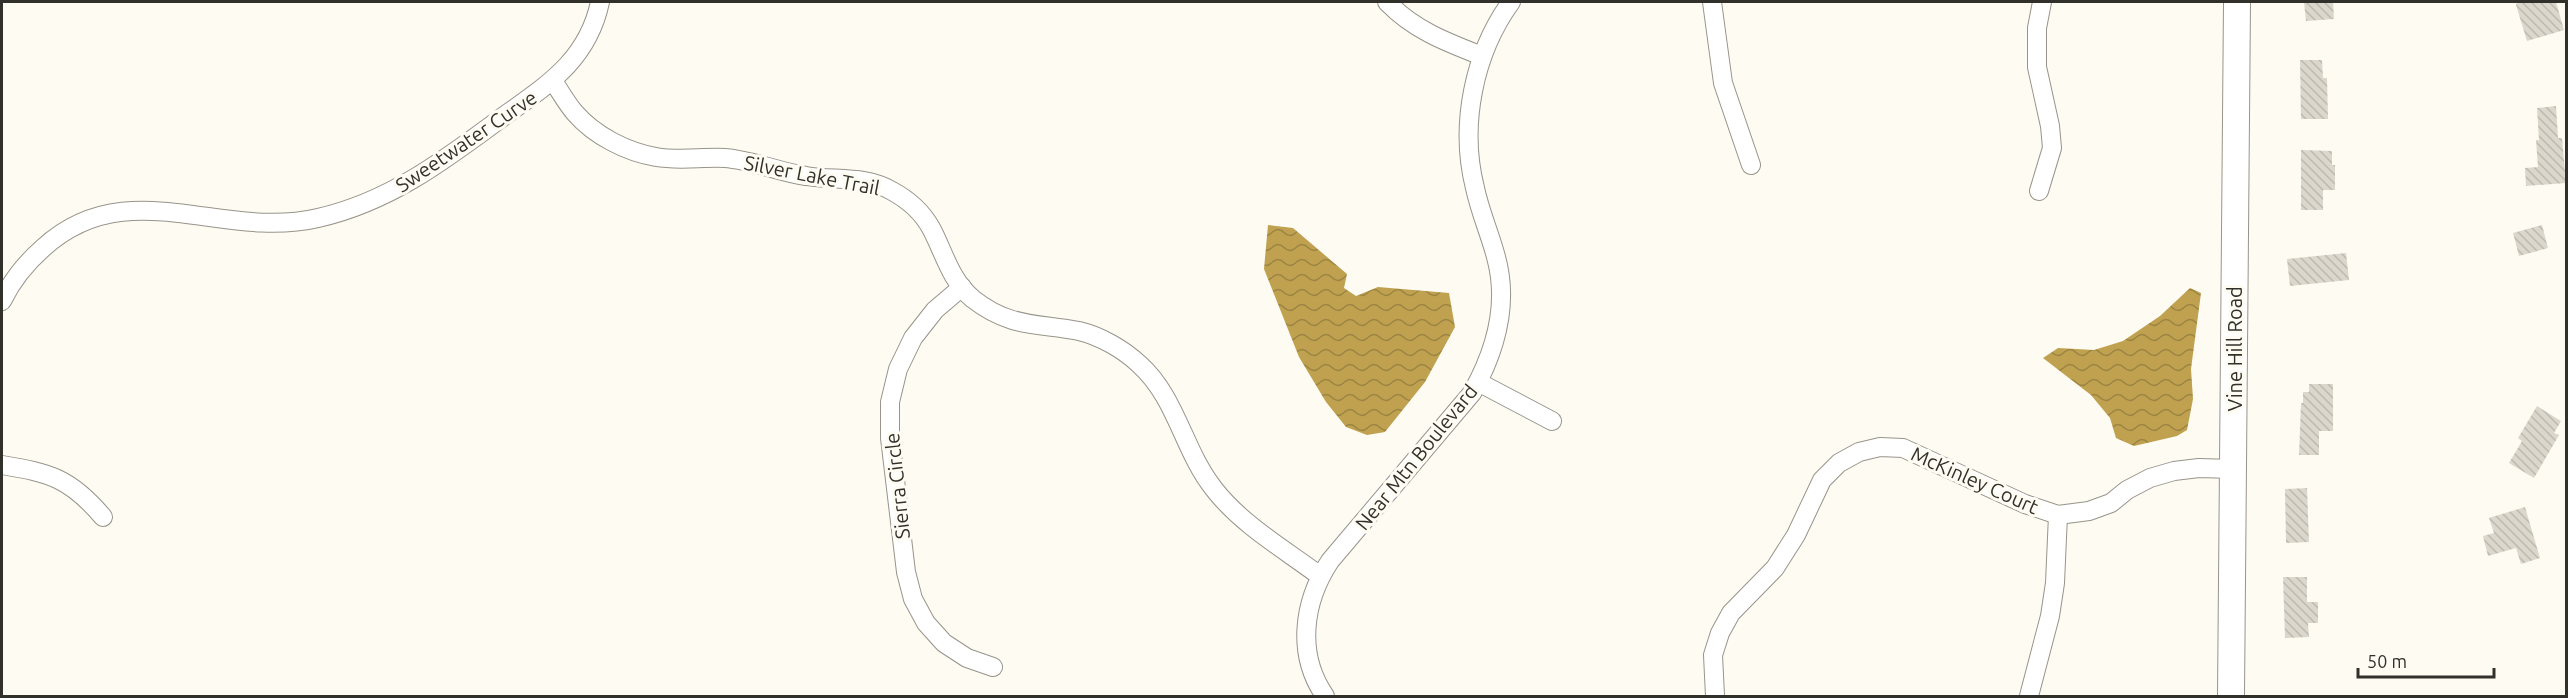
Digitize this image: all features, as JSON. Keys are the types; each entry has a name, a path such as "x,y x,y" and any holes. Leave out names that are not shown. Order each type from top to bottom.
{"street":[{"name":"Sweetwater Curve","path":"2,301 24,265 52,240 80,222 112,211 146,209 268,224 316,219 354,209 397,190 433,168 553,81 584,47 596,19 600,2"},
{"path":"1387,2 1420,30 1482,56"},
{"name":"Near Mtn Boulevard","path":"1325,696 1312,669 1305,641 1307,613 1320,576 1330,561 1451,419 1478,382 1489,362 1498,328 1500,294 1497,259 1474,186 1469,143 1471,102 1482,56 1497,21 1511,2"},
{"path":"1712,2 1723,83 1751,165"},
{"path":"2039,191 2052,148 2050,126 2037,67 2037,28 2042,2"},
{"name":"Vine Hill Road","path":"2231,696 2237,2"},
{"name":"Silver Lake Trail","path":"553,81 575,113 598,133 623,147 656,157 726,158 806,176 867,181 891,190 914,206 931,227 940,251 962,287 994,313 1021,324 1081,332 1112,344 1138,363 1161,387 1192,454 1214,488 1242,518 1320,576"},
{"name":"Sierra Circle","path":"962,287 936,310 913,338 908,348 898,369 890,402 890,438 906,572 913,599 926,623 944,643 967,658 993,667"},
{"path":"1478,382 1552,421"},
{"name":"McKinley Court","path":"1715,696 1713,655 1719,633 1731,613 1775,568 1796,536 1822,480 1839,463 1858,452 1880,447 1903,448 2025,504 2058,515 2089,511 2110,503 2127,490 2150,478 2174,471 2199,468 2233,469"},
{"path":"2,465 44,472 67,483 86,497 103,517"},
{"path":"2030,696 2050,616 2055,583 2058,515"}],"water":[{"path":"1268,225 1293,228 1347,274 1344,288 1356,296 1378,287 1449,293 1455,327 1425,382 1385,432 1367,435 1346,427 1326,402 1299,357 1264,269"},
{"path":"2190,288 2201,293 2191,369 2193,399 2187,430 2177,436 2134,446 2116,438 2110,418 2091,395 2043,358 2058,348 2094,350 2123,341 2160,316"}],"building":[{"path":"2304,2 2333,2 2334,19 2306,21"},
{"path":"2517,2 2556,2 2564,30 2527,41"},
{"path":"2300,60 2322,60 2323,78 2327,78 2328,119 2301,119"},
{"path":"2556,106 2558,138 2562,138 2566,183 2526,186 2525,168 2538,167 2537,108"},
{"path":"2301,150 2332,151 2332,165 2335,165 2335,190 2323,190 2323,210 2301,210"},
{"path":"2542,225 2548,248 2519,256 2513,233"},
{"path":"2346,253 2349,280 2290,286 2287,259"},
{"path":"2309,384 2333,384 2333,431 2319,431 2319,455 2299,455 2301,403 2303,403 2303,392 2309,392"},
{"path":"2537,406 2561,421 2554,433 2559,435 2534,478 2509,463 2522,441 2518,438"},
{"path":"2307,488 2309,542 2286,543 2285,489"},
{"path":"2525,507 2540,558 2521,564 2516,548 2488,556 2483,536 2494,533 2489,518"},
{"path":"2283,577 2307,577 2307,602 2318,602 2318,623 2308,623 2309,637 2285,638"}]}
